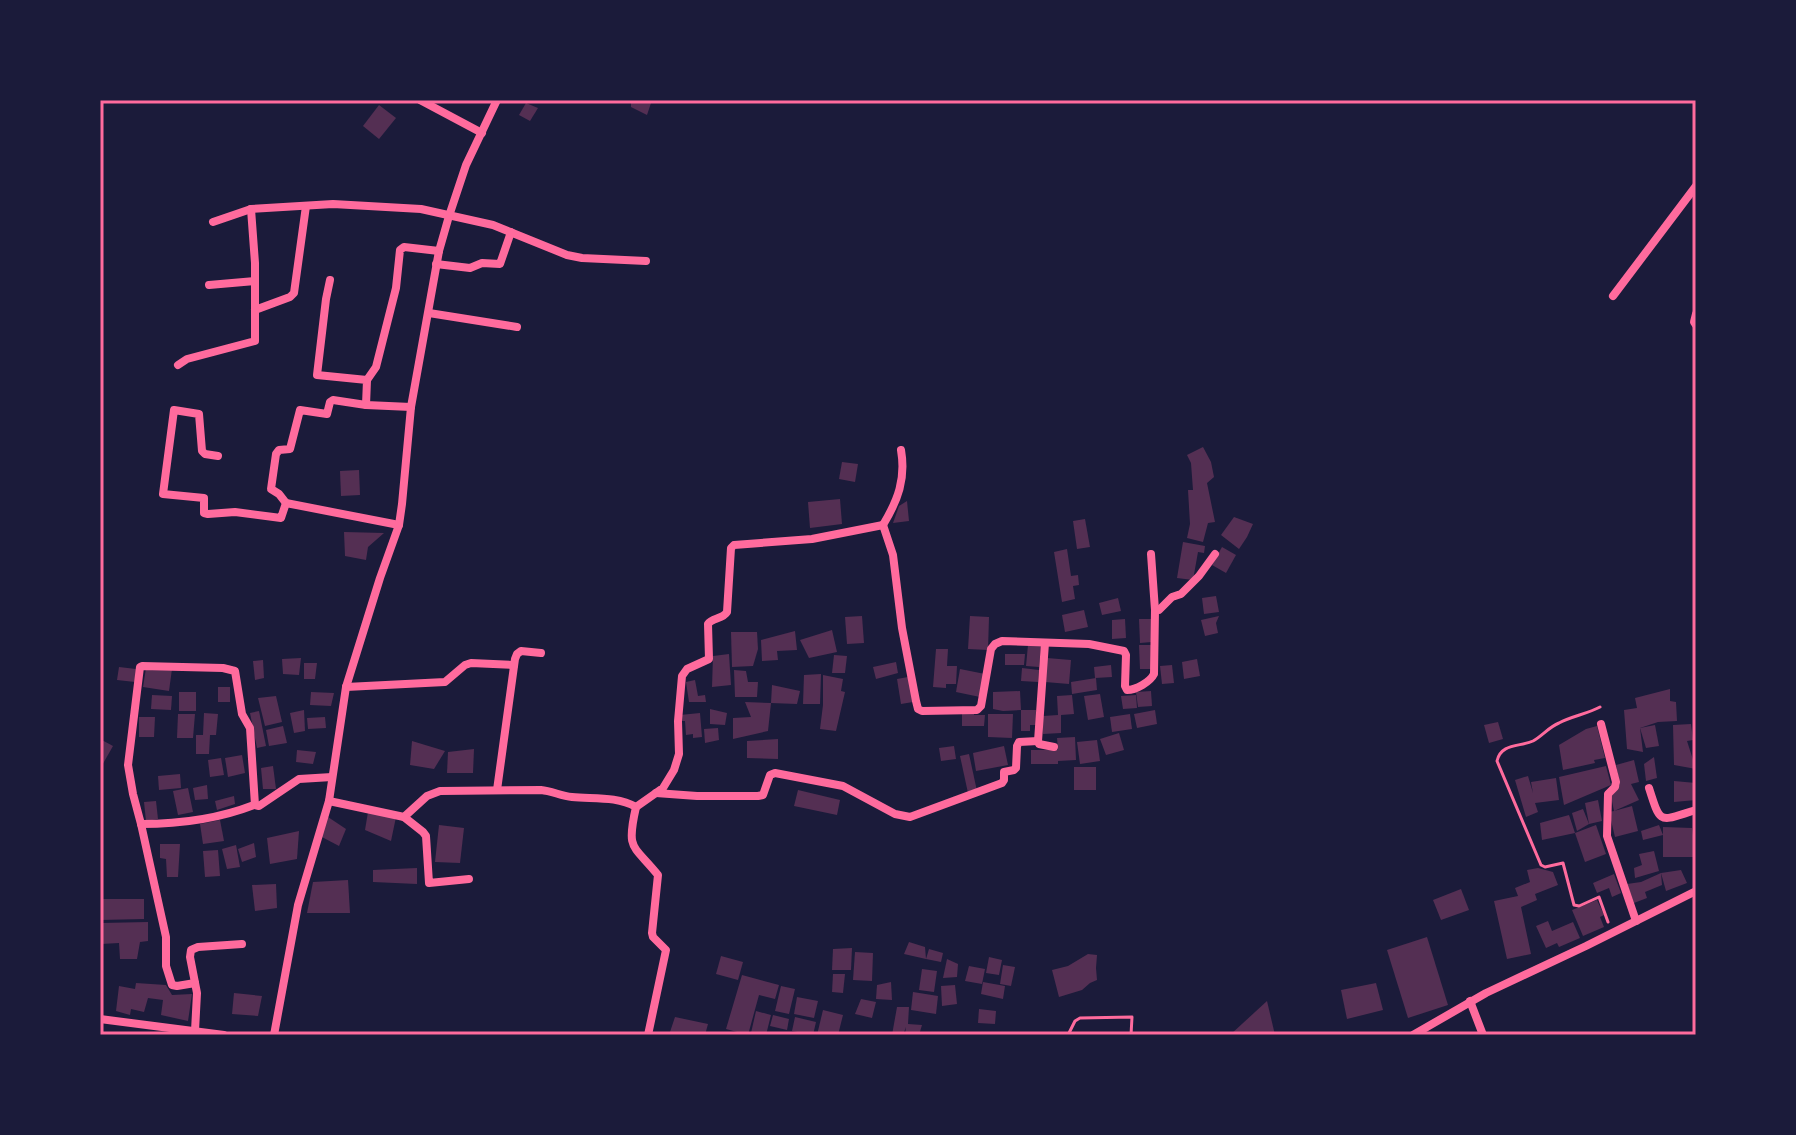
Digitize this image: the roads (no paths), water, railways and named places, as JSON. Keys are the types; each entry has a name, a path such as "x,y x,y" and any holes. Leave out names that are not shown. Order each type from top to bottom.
{"street":[{"path":"420,100 482,133"},
{"path":"274,1035 298,905 329,801 346,687 399,525 411,407 439,251 466,165 497,100"},
{"path":"1613,296 1696,186"},
{"path":"213,222 251,209 333,204 421,209 493,225 567,255 646,261"},
{"path":"255,310 294,293 306,206"},
{"path":"178,365 187,359 255,341 251,209"},
{"path":"436,264 470,268 482,263 500,264 511,232"},
{"path":"366,405 367,380 376,367 396,288 400,250 404,247 439,251"},
{"path":"330,280 317,375 367,380"},
{"path":"209,285 255,281"},
{"path":"429,313 517,327"},
{"path":"1696,314 1696,325"},
{"path":"399,525 286,503 271,489 276,454 279,450 290,449 300,410 327,414 333,400 411,407"},
{"path":"218,456 202,451 199,414 174,410 163,494 204,498 204,513 208,514 235,512 281,518 286,503"},
{"path":"901,450 901,487 883,525 893,555 902,628 918,709 922,711 979,708 984,701 990,653 994,645 1002,641 1089,644 1124,651 1127,690 1152,678 1155,610 1151,554"},
{"path":"648,1035 666,950 652,933 658,875 637,853 631,831 636,807 663,788 670,779 679,754 682,676 687,669 709,659 708,624 727,612 732,546 812,539 883,525"},
{"path":"1155,610 1181,594 1215,554"},
{"path":"1038,741 1045,643"},
{"path":"497,790 514,665 519,652 541,653"},
{"path":"346,687 445,682 471,663 514,665"},
{"path":"195,983 175,987 166,966 166,937 128,765 138,674 142,666 235,671 242,714 250,728 254,805"},
{"path":"1601,724 1616,782 1608,794 1607,836 1636,921"},
{"path":"656,793 758,796 763,795 770,775 775,773 843,786 895,814 910,817 1002,783 1004,772 1016,768 1019,742 1038,741 1054,747"},
{"path":"141,824 171,824 221,816 259,806 299,779 332,777"},
{"path":"1649,788 1660,817 1669,818 1696,810"},
{"path":"404,817 420,801 440,791 541,790 569,797 621,800 636,807"},
{"path":"329,801 404,817 423,832 426,836 429,883 469,879"},
{"path":"1413,1035 1470,1001 1696,891"},
{"path":"195,1031 197,993 191,950 242,944"},
{"path":"1470,1001 1483,1035"},
{"path":"100,1019 224,1035"}]}
